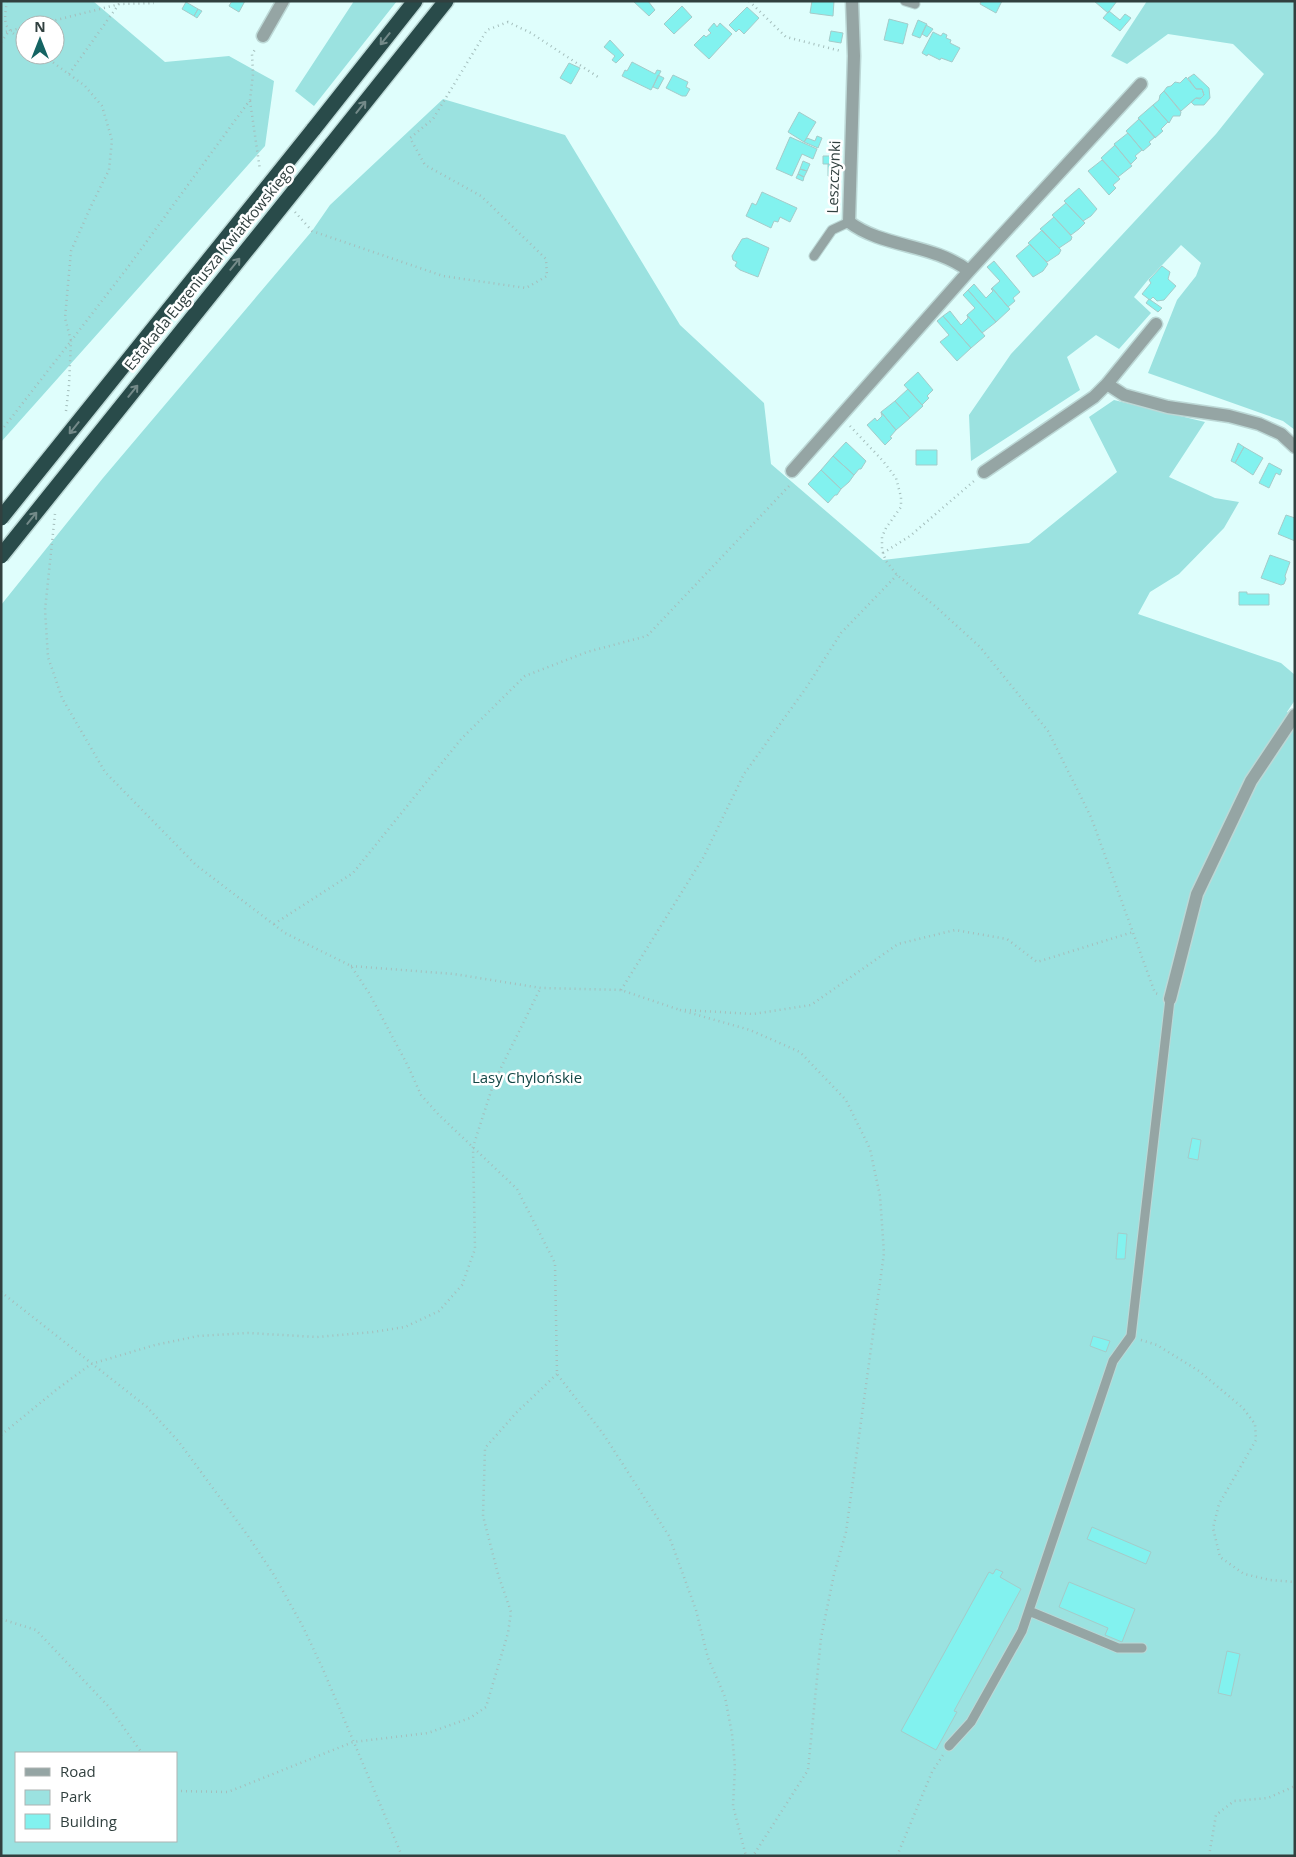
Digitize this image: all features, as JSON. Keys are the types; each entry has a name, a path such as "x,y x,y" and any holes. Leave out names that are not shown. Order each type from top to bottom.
{"highway":[{"name":"Estakada Eugeniusza Kwiatkowskiego","path":"1,518 415,1"},
{"name":"Estakada Eugeniusza Kwiatkowskiego","path":"1,556 446,1"}],"street":[{"path":"263,36 283,1"},
{"name":"Leszczynki","path":"852,1 854,56 849,222 858,230 947,257 969,271"},
{"path":"792,471 969,271 1141,84"},
{"path":"984,472 1094,397 1156,324"},
{"path":"1107,384 1124,395 1168,407 1229,416 1259,424 1280,434 1295,447"},
{"path":"1170,999 1196,894 1251,781 1295,715"}],"lane":[{"path":"905,1 915,4"},
{"path":"814,256 832,230 849,222"},
{"path":"949,1746 971,1722 1022,1631 1113,1361 1131,1336 1170,999"},
{"path":"1029,1611 1118,1648 1142,1648"}],"path":[{"path":"7,1 4,21 9,30 15,34"},
{"path":"749,1 786,37 833,48 854,56"},
{"path":"65,18 120,4 154,3"},
{"path":"69,74 120,4"},
{"path":"294,211 312,231 443,276 526,288 547,276 546,259 481,196 424,166 410,138 433,119 487,30 508,22 531,32 598,77"},
{"path":"1,33 15,29"},
{"path":"1,42 9,30"},
{"path":"261,174 250,100 254,74 252,54 263,36"},
{"path":"57,65 85,86 102,106 112,140 109,170 71,252 65,318 70,341 66,412"},
{"path":"1,431 128,267 250,100"},
{"path":"840,416 883,461 896,478 902,497 901,507 882,537 883,553 886,561 897,575 980,647 1048,731 1091,817 1155,993 1170,999"},
{"path":"274,924 353,873 462,738 525,676 587,652 647,636 791,484 787,477 792,471"},
{"path":"883,553 910,536 984,472"},
{"path":"56,505 45,610 48,657 62,698 105,772 196,865 285,933 351,966 454,974 540,988 621,990 680,1010 750,1030 800,1052 846,1100 870,1149 880,1196 884,1253 846,1532 834,1574 821,1638 808,1770 753,1856"},
{"path":"621,990 703,858 744,774 806,688 841,633 897,575"},
{"path":"680,1010 753,1014 811,1005 898,944 955,930 1007,939 1037,962 1133,932"},
{"path":"351,966 369,993 408,1066 421,1095 517,1189 555,1263 557,1374 604,1436 669,1536 696,1610 708,1658 724,1697 732,1734 734,1806 746,1856"},
{"path":"1,1435 91,1364 155,1345 198,1336 248,1333 317,1337 373,1332 405,1328 439,1311 462,1285 475,1249 473,1148 494,1082 540,988"},
{"path":"1,1292 146,1407 167,1428 248,1536 302,1625 322,1667 402,1856"},
{"path":"1131,1336 1157,1345 1199,1371 1243,1408 1255,1424 1256,1440 1219,1504 1213,1528 1220,1557 1244,1574 1270,1580 1295,1582"},
{"path":"178,1792 228,1792 353,1742 428,1733 470,1718 486,1707 508,1633 511,1612 498,1574 483,1516 485,1448 516,1413 557,1374"},
{"path":"1,1619 36,1630 109,1707 141,1752"},
{"path":"897,1856 932,1772 949,1746"},
{"path":"1209,1856 1216,1815 1234,1801 1268,1798 1295,1786"}],"green space":[{"path":"1,1 93,1 165,62 229,56 274,81 265,146 1,442"},
{"path":"354,1 397,1 314,106 295,91"},
{"path":"1147,1 1295,1 1295,430 1283,421 1148,373 1177,300 1196,276 1201,263 1181,245 1134,297 1151,313 1119,349 1096,335 1067,357 1080,390 971,461 969,415 1011,354 1216,134 1264,74 1233,44 1168,34 1127,64 1111,56"},
{"name":"Lasy Chylońskie","path":"443,99 565,135 680,325 764,403 771,464 883,560 1029,543 1117,472 1089,417 1114,400 1205,422 1169,477 1215,498 1239,502 1224,528 1179,574 1150,592 1138,614 1281,663 1295,675 1295,700 1287,712 1295,716 1295,1856 1,1856 1,605 103,478 312,231 330,205"}],"building":[{"path":"232,1 245,1 239,12 229,6"},
{"path":"633,1 648,1 655,10 649,16"},
{"path":"812,1 834,1 833,16 810,13"},
{"path":"979,1 1002,1 996,13 980,4 981,2"},
{"path":"1094,1 1117,1 1108,13"},
{"path":"186,2 198,9 194,16 182,9"},
{"path":"682,6 692,17 674,34 664,24"},
{"path":"747,7 759,18 744,34 739,29 736,32 729,25"},
{"path":"198,9 202,11 197,18 194,16"},
{"path":"1109,11 1120,20 1125,14 1131,18 1120,31 1103,18"},
{"path":"889,19 908,24 903,44 884,40"},
{"path":"918,20 927,24 920,38 912,35"},
{"path":"714,23 717,27 720,23 732,34 709,59 694,45 704,35 706,37 711,33 708,30"},
{"path":"926,25 933,29 927,37 922,34"},
{"path":"831,31 843,33 841,43 829,41"},
{"path":"933,32 941,36 943,33 947,35 946,38 951,40 950,43 960,48 952,62 941,58 940,60 922,53"},
{"path":"610,40 624,55 616,63 612,60 615,56 604,47"},
{"path":"632,62 655,74 657,70 661,71 651,90 622,76"},
{"path":"569,63 580,68 571,84 560,78"},
{"path":"1194,74 1209,88 1210,98 1204,105 1194,105 1191,102 1204,95 1202,89 1196,89 1188,78"},
{"path":"658,75 664,78 658,89 653,87"},
{"path":"673,75 688,82 686,87 690,89 686,96 666,88"},
{"path":"1186,77 1196,89 1202,89 1204,95 1200,99 1196,98 1181,111 1164,91 1175,82 1180,83"},
{"path":"1164,91 1181,112 1180,116 1173,116 1169,123 1153,105 1159,100 1160,95"},
{"path":"1153,105 1168,122 1161,129 1163,131 1155,138 1138,118"},
{"path":"799,112 816,122 804,142 788,132"},
{"path":"1139,119 1155,137 1149,142 1151,144 1143,151 1126,131"},
{"path":"1128,133 1142,150 1135,156 1137,158 1131,164 1114,144"},
{"path":"817,136 822,138 818,148 804,142 807,138 815,141"},
{"path":"790,137 817,149 813,159 802,154 792,176 776,169"},
{"path":"1115,145 1132,166 1118,177 1101,158"},
{"path":"823,156 837,156 837,164 823,164"},
{"path":"1102,160 1120,179 1113,185 1116,188 1109,195 1088,171"},
{"path":"803,161 810,164 807,171 800,169"},
{"path":"828,164 837,165 837,176 828,176"},
{"path":"800,169 807,171 804,177 798,174"},
{"path":"798,174 804,177 803,181 796,178"},
{"path":"1079,188 1097,209 1083,221 1064,201"},
{"path":"762,192 797,208 790,222 780,217 778,222 774,221 771,228 746,216 752,203 756,205"},
{"path":"1066,203 1085,223 1071,235 1052,215"},
{"path":"1054,217 1072,237 1071,240 1059,248 1040,229"},
{"path":"1042,230 1061,250 1059,254 1047,262 1028,243"},
{"path":"747,238 769,248 758,277 740,270 735,266 737,262 733,260 732,256 742,239"},
{"path":"1030,244 1048,264 1043,271 1033,277 1016,256"},
{"path":"994,261 1020,292 1013,298 1015,301 1008,307 992,288 1000,281 987,267"},
{"path":"1162,266 1170,272 1168,279 1176,286 1164,300 1157,301 1153,297 1150,300 1142,294 1151,283 1149,280"},
{"path":"974,284 986,298 993,291 992,288 1010,309 996,322 968,290"},
{"path":"968,290 996,322 982,333 967,315 975,308 963,295"},
{"path":"1149,299 1162,308 1158,312 1146,303"},
{"path":"950,311 961,325 968,318 967,315 985,336 971,348 943,316"},
{"path":"943,316 971,348 957,361 940,342 949,335 937,321"},
{"path":"918,372 933,390 927,396 929,398 922,405 904,385"},
{"path":"908,389 923,406 910,418 895,401"},
{"path":"895,401 910,418 896,430 881,412"},
{"path":"881,412 896,430 890,437 892,438 885,445 867,425 875,418 877,421 882,416"},
{"path":"846,442 866,461 854,475 833,456"},
{"path":"1238,443 1244,447 1235,463 1231,461"},
{"path":"1244,447 1263,458 1253,475 1235,463"},
{"path":"916,450 937,450 937,465 916,465"},
{"path":"833,456 854,475 841,489 821,470"},
{"path":"1269,463 1282,470 1280,475 1276,473 1269,488 1259,483"},
{"path":"821,470 841,489 828,503 808,484"},
{"path":"1286,515 1295,518 1295,541 1278,534"},
{"path":"1270,555 1290,562 1284,584 1281,585 1261,578"},
{"path":"1239,592 1269,594 1269,605 1239,605"},
{"path":"1192,1138 1201,1140 1198,1160 1188,1158"},
{"path":"1118,1233 1127,1234 1125,1259 1116,1259"},
{"path":"1093,1336 1110,1341 1106,1352 1090,1346"},
{"path":"1092,1527 1151,1552 1146,1564 1087,1539"},
{"path":"996,1569 1003,1572 1000,1577 1021,1589 954,1711 957,1712 936,1750 901,1731 989,1572 993,1574"},
{"path":"1069,1582 1135,1609 1122,1642 1105,1635 1108,1628 1059,1607"},
{"path":"1227,1651 1240,1654 1231,1696 1218,1693"}]}
